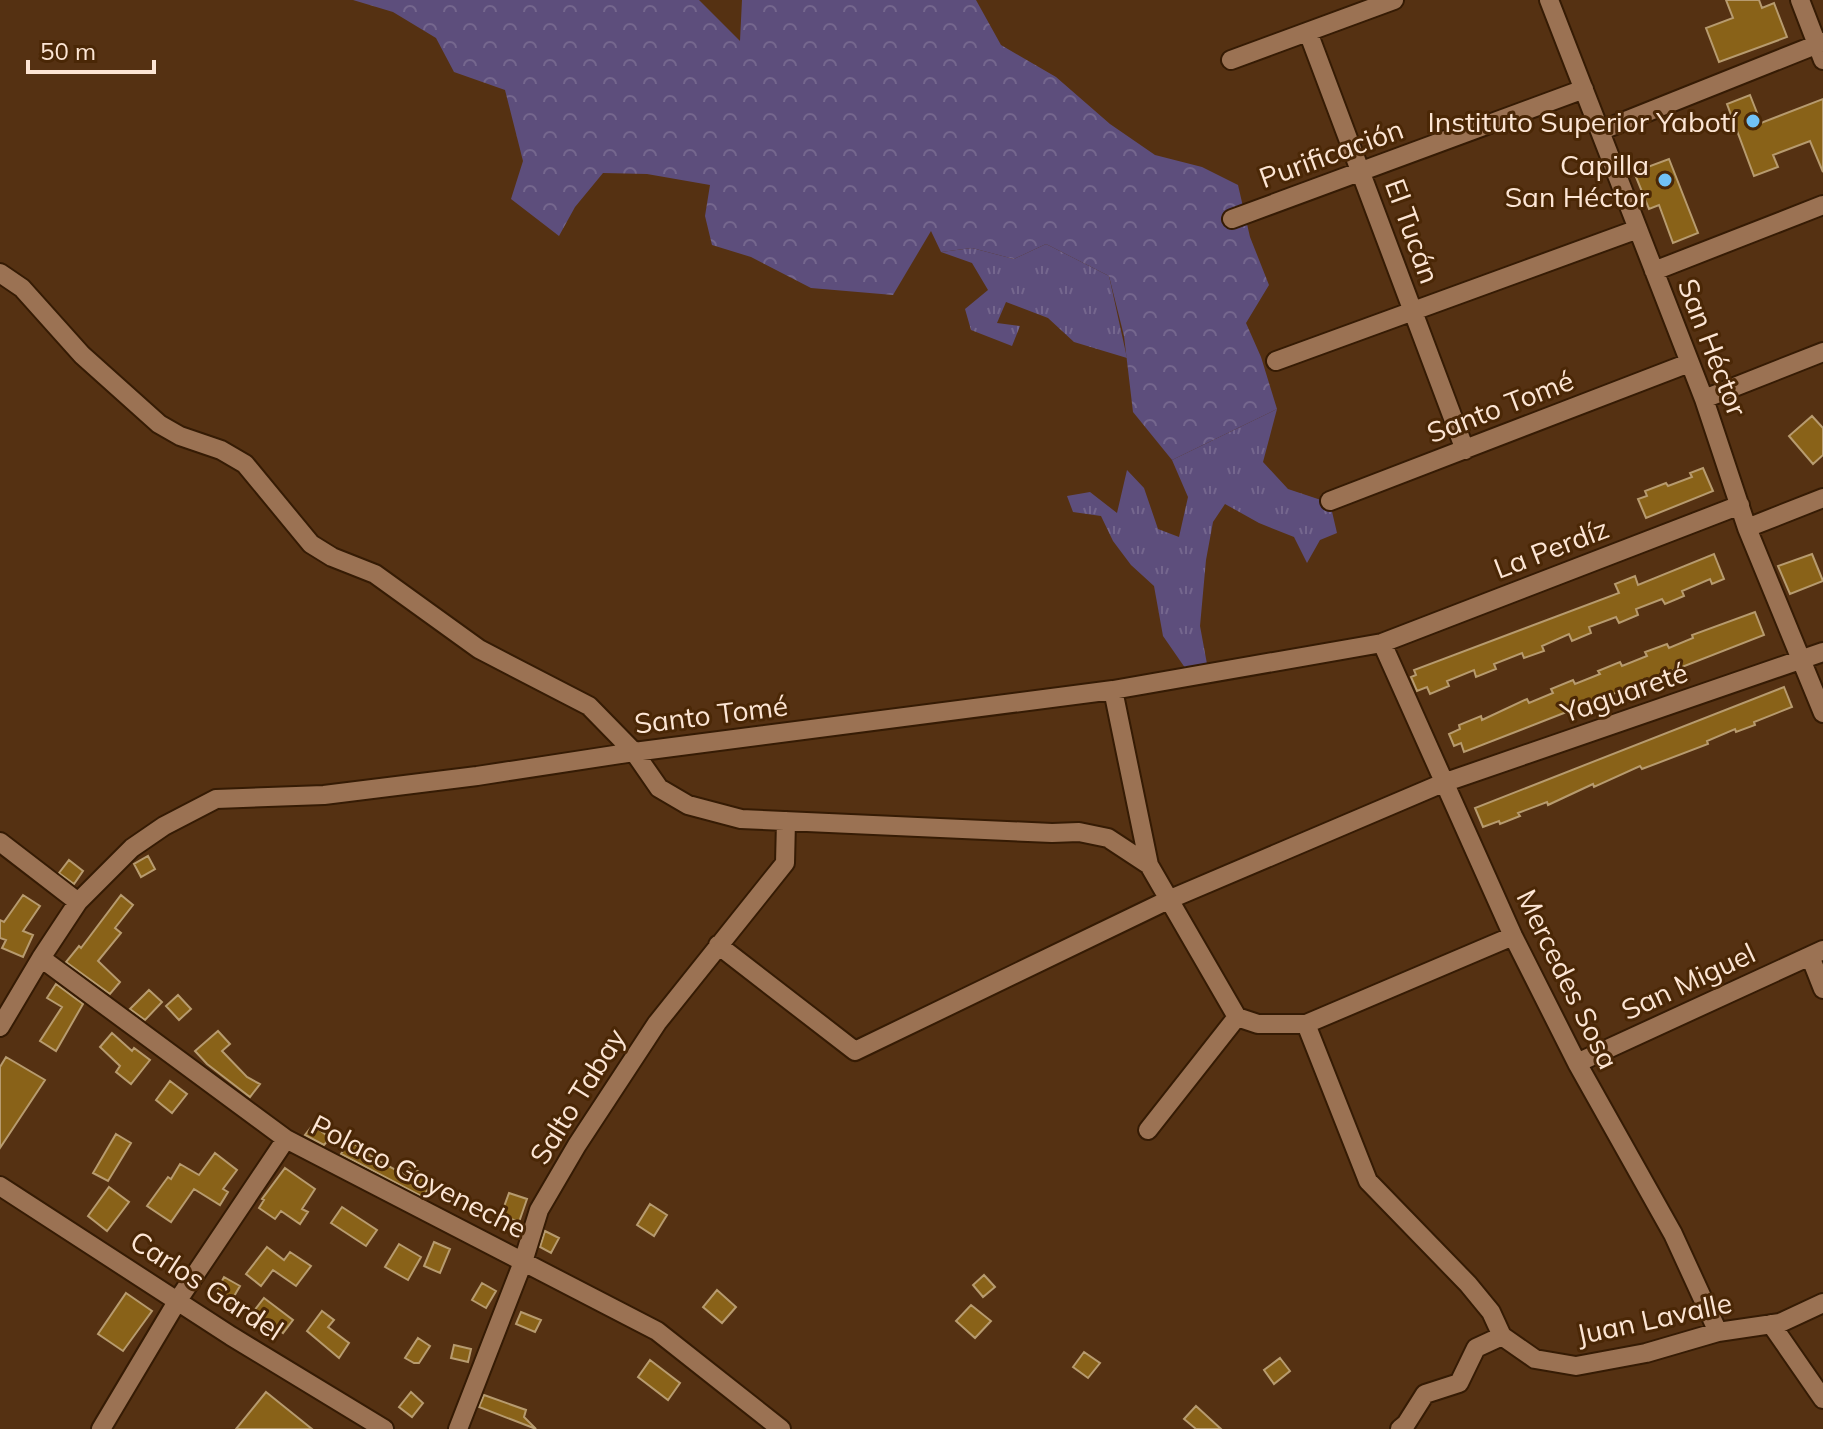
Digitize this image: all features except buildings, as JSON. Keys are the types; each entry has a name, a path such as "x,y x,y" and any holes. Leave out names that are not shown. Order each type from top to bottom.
{"street":[{"path":"1231,60 1394,0"},
{"name":"San Héctor","path":"1549,0 1704,399 1747,528 1823,713"},
{"path":"1600,131 1821,49 1800,0"},
{"name":"El Tucán","path":"1308,32 1465,450"},
{"name":"Purificación","path":"1232,219 1584,89"},
{"path":"1654,271 1823,205"},
{"path":"1276,361 1638,229"},
{"path":"0,273 22,288 82,355 159,424 180,436 221,450 245,464 311,544 332,557 375,574 479,649 589,706 634,752 659,788 688,805 741,819 1079,832 1108,838 1149,865"},
{"path":"1704,399 1823,352"},
{"name":"Santo Tomé","path":"1330,501 1689,363"},
{"path":"1747,528 1823,498"},
{"name":"La Perdíz","path":"1382,643 1740,505"},
{"name":"Santo Tomé","path":"0,1027 78,902 132,848 164,826 216,799 324,795 477,776 634,752 1113,690 1382,643"},
{"name":"Mercedes Sosa","path":"1382,643 1513,936 1577,1063 1673,1234 1718,1332"},
{"name":"Yaguareté","path":"718,945 855,1051 1168,900 1443,783 1823,652"},
{"path":"1113,690 1149,865 1237,1017 1258,1024 1306,1024 1513,936"},
{"name":"Salto Tabay","path":"458,1429 523,1262 539,1210 577,1145 657,1023 785,863 786,821"},
{"path":"0,842 78,902"},
{"path":"1816,953 1823,989"},
{"name":"San Miguel","path":"1577,1063 1816,953"},
{"name":"Polaco Goyeneche","path":"41,958 286,1139 657,1331 781,1429"},
{"path":"1148,1130 1237,1017"},
{"path":"1306,1024 1368,1181 1468,1284 1491,1312 1502,1336 1476,1348 1459,1383 1425,1394 1400,1429"},
{"path":"101,1429 178,1300 286,1139"},
{"name":"Carlos Gardel","path":"0,1186 231,1336 384,1429"},
{"name":"Juan Lavalle","path":"1502,1336 1535,1359 1576,1366 1646,1353 1718,1332 1771,1324 1823,1303"},
{"path":"1771,1324 1823,1399"}],"green space":[{"path":"353,0 699,0 740,41 742,0 976,0 1001,45 1056,77 1110,124 1155,155 1202,167 1238,185 1250,237 1269,285 1246,323 1261,357 1277,409 1172,460 1133,412 1124,336 1109,276 1046,244 1014,259 972,248 941,252 931,231 893,295 811,288 751,257 712,245 705,216 710,185 647,174 603,173 575,207 559,236 511,199 523,161 505,90 454,72 436,38 393,12"},
{"path":"1046,244 1109,276 1127,358 1074,342 1048,318 1006,302 997,323 1020,326 1012,346 971,330 965,309 988,290 972,263 941,252 972,248 1014,259"},
{"path":"1277,409 1263,462 1288,489 1330,503 1337,533 1320,540 1307,563 1294,537 1259,523 1225,504 1213,522 1206,560 1200,626 1207,664 1190,675 1163,636 1154,586 1131,565 1113,541 1101,516 1073,512 1067,496 1090,492 1117,513 1127,470 1144,488 1158,529 1179,537 1188,497 1172,460"}],"place":[{"name":"Instituto Superior Yabotí","path":"1753,121"},
{"name":"Capilla San Héctor","path":"1665,180"}]}
